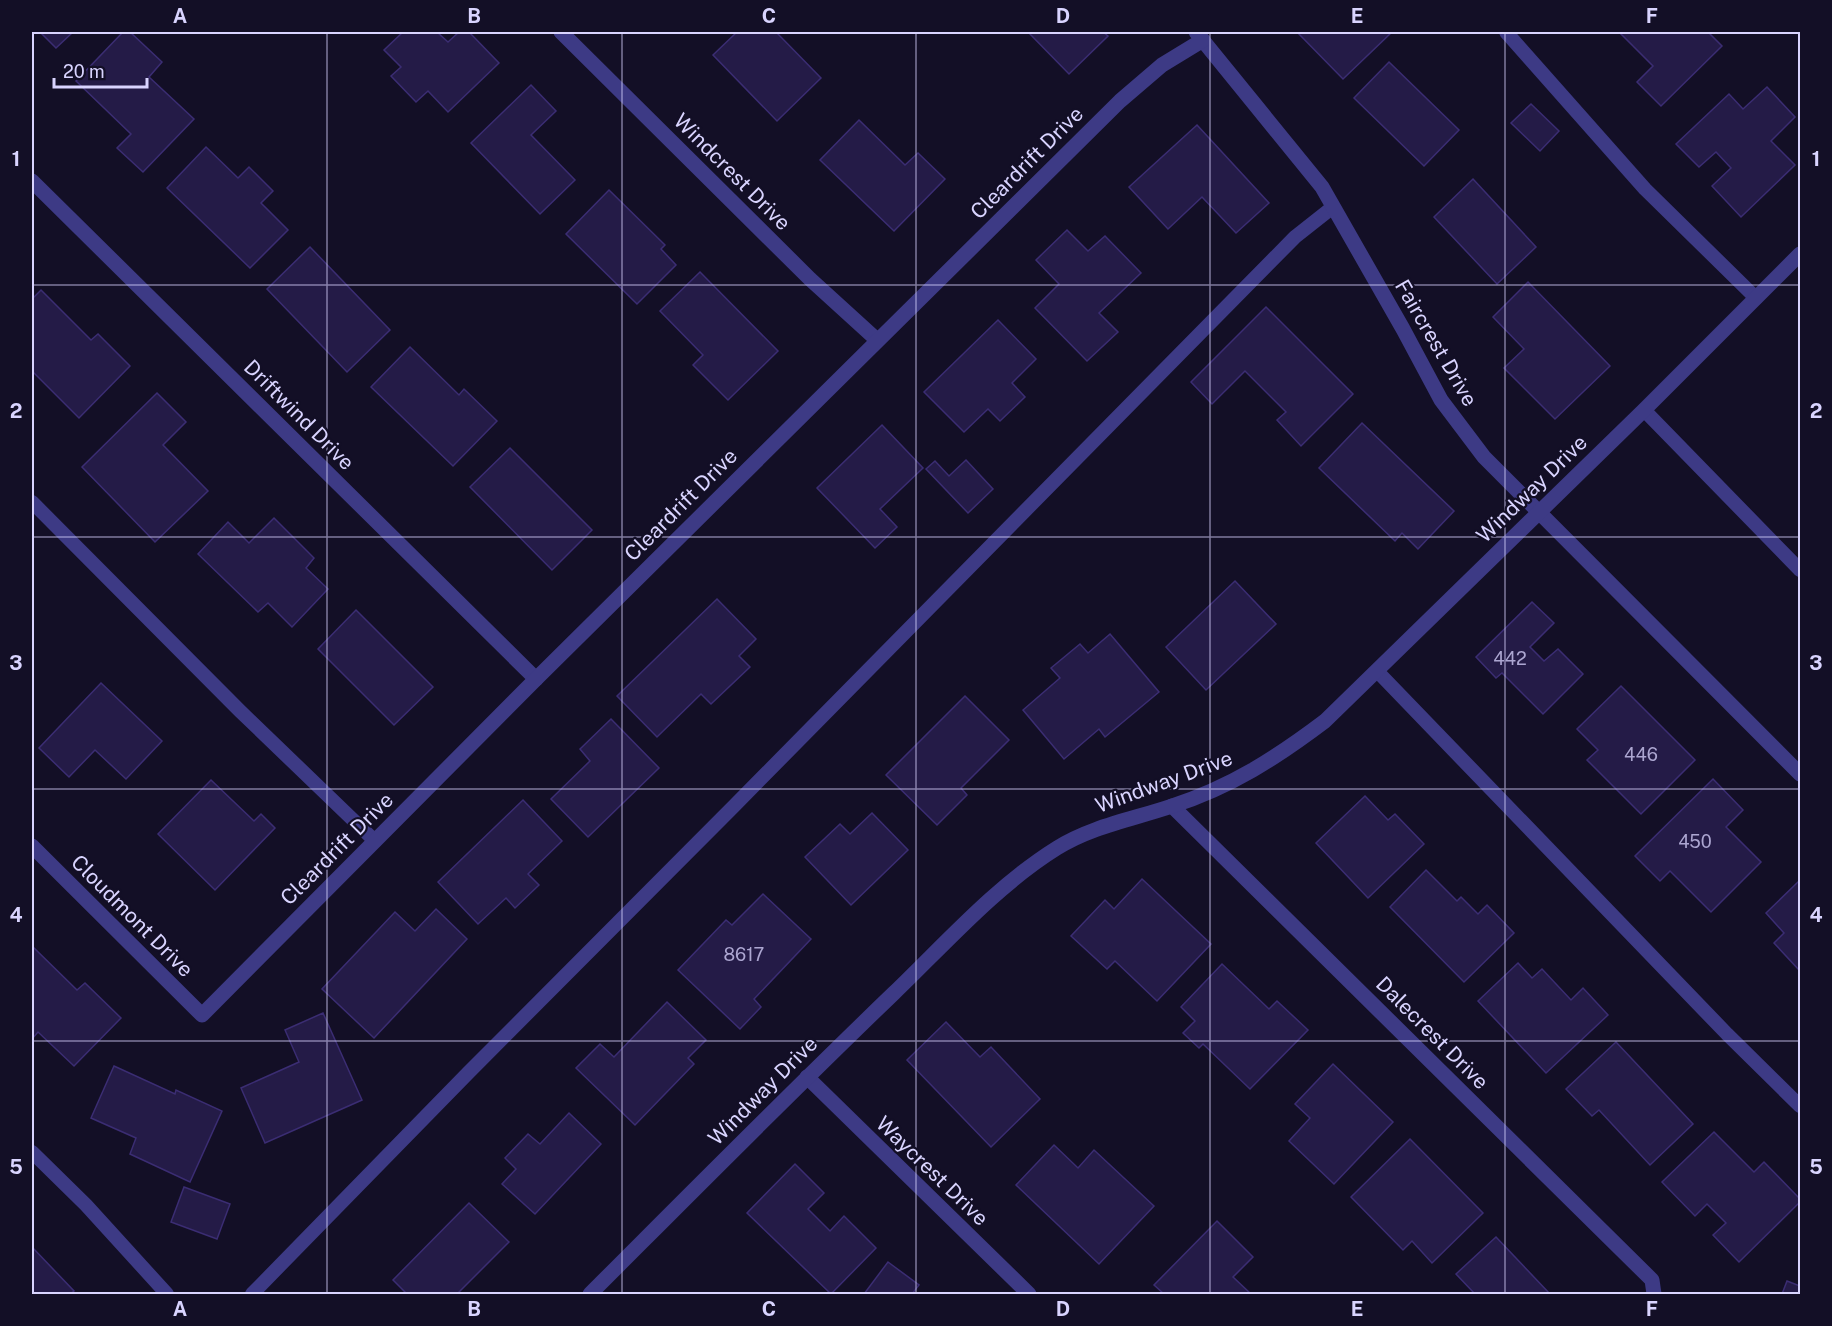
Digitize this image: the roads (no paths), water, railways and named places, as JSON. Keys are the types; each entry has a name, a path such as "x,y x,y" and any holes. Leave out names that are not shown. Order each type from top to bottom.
{"street":[{"name":"Windcrest Drive","path":"561,32 810,279 877,340"},
{"name":"Cleardrift Drive","path":"202,1015 536,679 1120,100 1200,36"},
{"name":"Faircrest Drive","path":"1200,36 1322,187 1441,400 1484,457 1800,774"},
{"name":"Driftwind Drive","path":"32,181 536,679"},
{"name":"Windway Drive","path":"590,1294 807,1077 988,902 1024,871 1058,847 1104,826 1206,794 1248,774 1288,749 1325,721 1644,410 1800,254"},
{"name":"Dalecrest Drive","path":"1172,806 1652,1280 1654,1294"},
{"name":"Cloudmont Drive","path":"32,846 202,1015"},
{"name":"Waycrest Drive","path":"807,1077 1029,1294"}],"lane":[{"path":"1506,32 1645,189 1756,298"},
{"path":"252,1294 1295,237 1333,207"},
{"path":"1644,410 1800,570"},
{"path":"32,502 240,711 375,841"},
{"path":"1377,671 1719,1026 1800,1106"},
{"path":"32,1152 86,1205 166,1294"}]}
